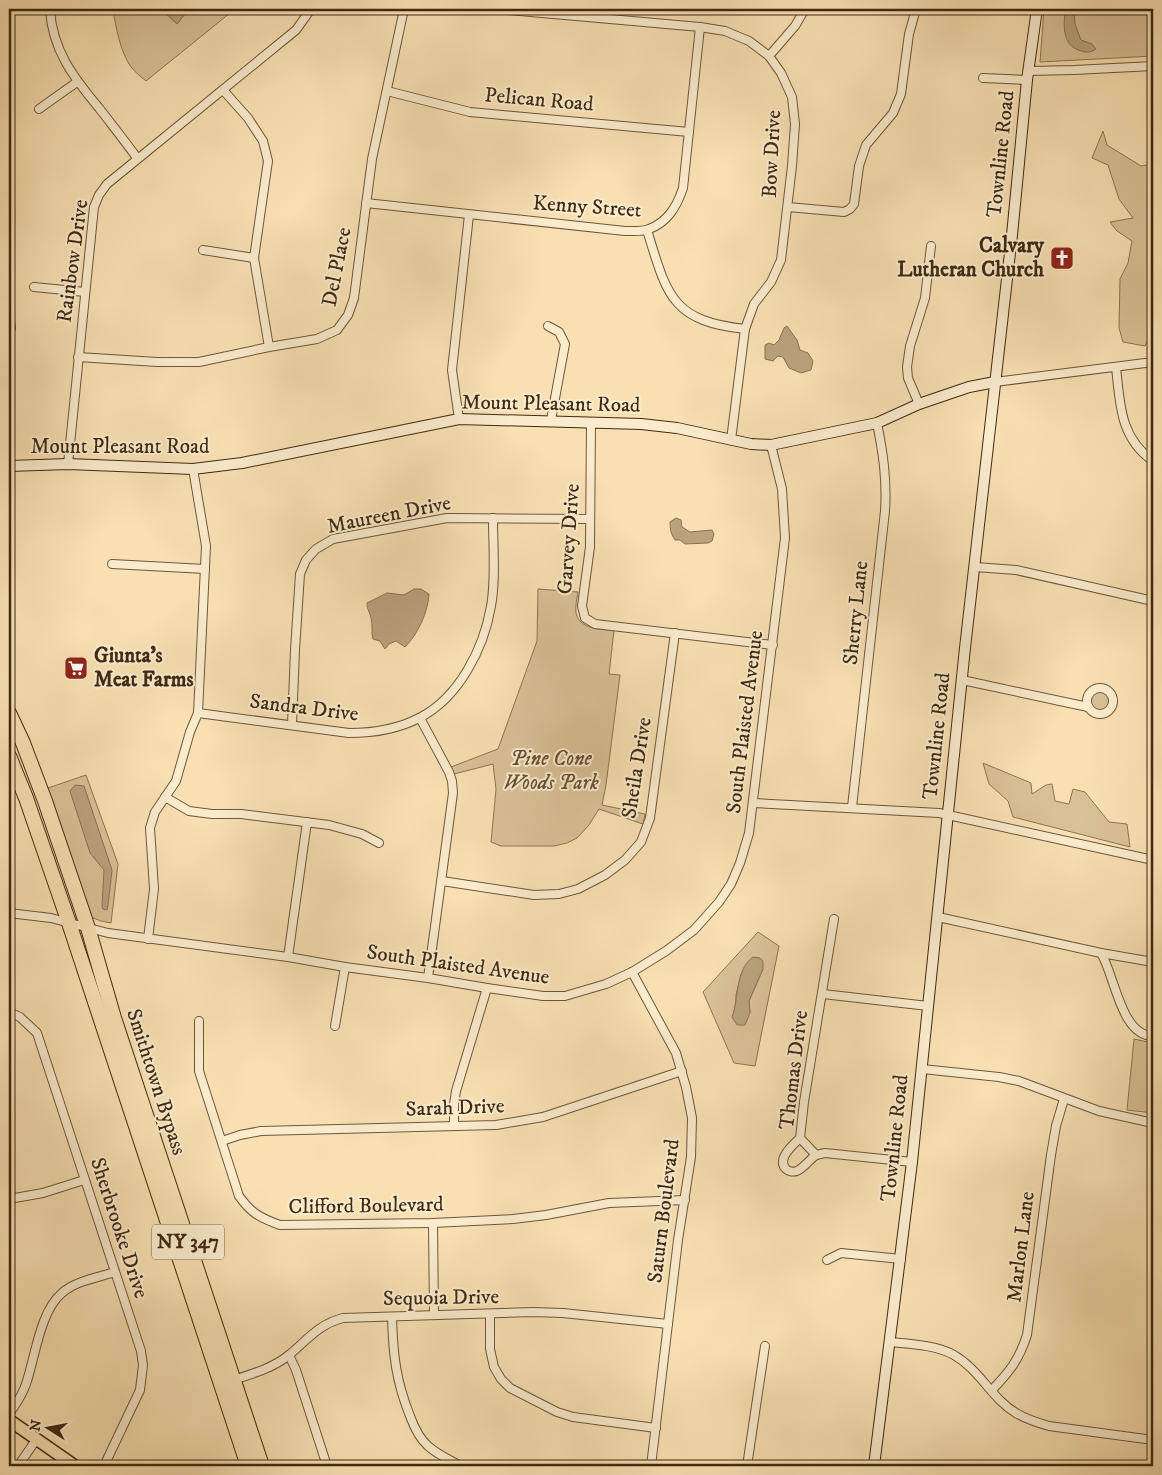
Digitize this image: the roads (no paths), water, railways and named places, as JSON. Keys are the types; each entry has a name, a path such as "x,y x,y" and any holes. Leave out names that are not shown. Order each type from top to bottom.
{"highway":[{"name":"Smithtown Bypass","path":"9,712 38,781 88,928 114,1018 262,1466"},
{"name":"Smithtown Bypass","path":"9,756 26,798 69,923 248,1466"}],"main road":[{"path":"9,1420 75,1466"}],"street":[{"path":"50,9 50,18 66,65 77,82 138,158"},
{"name":"Rainbow Drive","path":"68,464 94,207 99,195 107,184 138,158 296,30 311,9"},
{"name":"Del Place","path":"78,357 177,363 199,362 316,339 337,330 348,315 354,298 372,159 404,9"},
{"name":"Bow Drive","path":"496,9 700,27 725,31 748,41 769,56 781,73 792,97 794,124 788,207 781,260 770,282 754,304 745,329 731,440"},
{"path":"769,56 795,26 805,9"},
{"path":"788,207 844,212 854,204 859,166 866,145 893,113 901,94 909,34 916,9"},
{"name":"Townline Road","path":"874,1466 912,1162 962,680 1028,75 1037,9"},
{"name":"Kenny Street","path":"366,203 625,231 648,230 664,220 676,206 683,188 700,27"},
{"path":"983,78 1074,70 1153,66"},
{"path":"39,109 77,82"},
{"path":"223,90 248,118 263,141 268,161 254,258 269,347"},
{"name":"Pelican Road","path":"387,91 470,112 689,132"},
{"path":"459,419 452,370 469,215"},
{"path":"648,230 669,293 682,309 700,319 720,326 745,329"},
{"path":"919,404 908,378 907,367 910,346 925,298 931,246"},
{"path":"203,250 254,258"},
{"path":"34,287 85,292"},
{"path":"9,314 11,328 9,335"},
{"path":"548,326 559,332 565,344 551,420"},
{"path":"995,382 1153,362"},
{"path":"1116,367 1126,430 1143,454 1153,462"},
{"name":"Mount Pleasant Road","path":"9,466 68,464 193,469 242,463 459,419 551,420 641,424 676,428 751,444 771,445 877,423 919,404 969,387 995,382"},
{"name":"Garvey Drive","path":"591,422 590,547 582,606 585,618 595,624 773,644"},
{"name":"Sherry Lane","path":"852,807 885,511 884,460 877,423"},
{"name":"South Plaisted Avenue","path":"9,913 52,918 108,933 288,957 543,996 564,996 606,984 632,972 666,951 694,930 718,902 731,884 749,833 786,538 782,489 771,445"},
{"path":"148,939 154,889 150,828 155,812 176,781 190,732 198,713 206,546 193,469"},
{"name":"Maureen Drive","path":"292,725 300,574 306,560 316,549 333,539 447,518 590,519"},
{"name":"Sandra Drive","path":"198,713 349,733 373,733 420,718 443,701 459,683 476,657 485,634 492,604 493,518"},
{"path":"112,564 205,568"},
{"path":"975,568 1016,570 1153,601"},
{"name":"Sheila Drive","path":"442,881 534,895 559,894 578,890 605,875 625,860 641,842 650,818 675,633"},
{"path":"962,680 1088,707"},
{"path":"420,718 452,781 453,793 428,978"},
{"path":"165,797 189,811 212,814 241,814 330,825 362,834 379,843"},
{"path":"754,803 852,807 948,815 1153,860"},
{"path":"288,957 307,822"},
{"path":"938,918 1101,953 1153,962"},
{"name":"Thomas Drive","path":"834,919 804,1102 800,1138 816,1154 825,1153 912,1162"},
{"path":"1101,953 1108,964 1126,1018 1141,1033 1153,1036"},
{"path":"335,1026 344,967"},
{"name":"Saturn Boulevard","path":"632,972 672,1044 682,1070 692,1118 685,1200 678,1240 651,1466"},
{"path":"454,1126 456,1091 487,988"},
{"path":"822,994 928,1006"},
{"name":"Sherbrooke Drive","path":"9,1012 20,1017 37,1033 144,1365 140,1390 104,1466"},
{"name":"Clifford Boulevard","path":"200,1021 199,1071 239,1196 248,1209 262,1219 280,1225 433,1223 513,1219 609,1203 685,1200"},
{"path":"922,1069 1006,1078 1039,1088 1099,1111 1153,1123"},
{"name":"Sarah Drive","path":"222,1141 261,1131 496,1125 543,1117 682,1070"},
{"name":"Marlon Lane","path":"992,1390 1017,1362 1027,1335 1051,1155 1056,1126 1064,1099"},
{"path":"800,1138 785,1155 783,1162 786,1169 792,1172 798,1171 816,1154"},
{"path":"9,1199 43,1194 84,1180"},
{"path":"433,1223 434,1315"},
{"path":"827,1260 842,1254 901,1259"},
{"path":"9,1414 20,1399 26,1385 52,1304 62,1292 115,1272"},
{"name":"Sequoia Drive","path":"233,1380 276,1364 319,1328 332,1320 343,1318 563,1313 668,1324"},
{"path":"490,1314 490,1349 494,1367 501,1379 510,1388 565,1415 656,1428"},
{"path":"392,1317 395,1369 401,1393 416,1431 427,1446 444,1458 461,1466"},
{"path":"890,1342 935,1348 952,1354 966,1363 1016,1413 1033,1421 1049,1426 1153,1440"},
{"path":"746,1466 765,1346"},
{"path":"289,1355 296,1370 327,1466"},
{"path":"18,1466 36,1440"}],"place":[{"name":"Calvary Lutheran Church","path":"1062,258"},
{"name":"Giunta's Meat Farms","path":"76,668"}],"park label":[{"name":"Pine Cone Woods Park","path":"551,771"}]}
